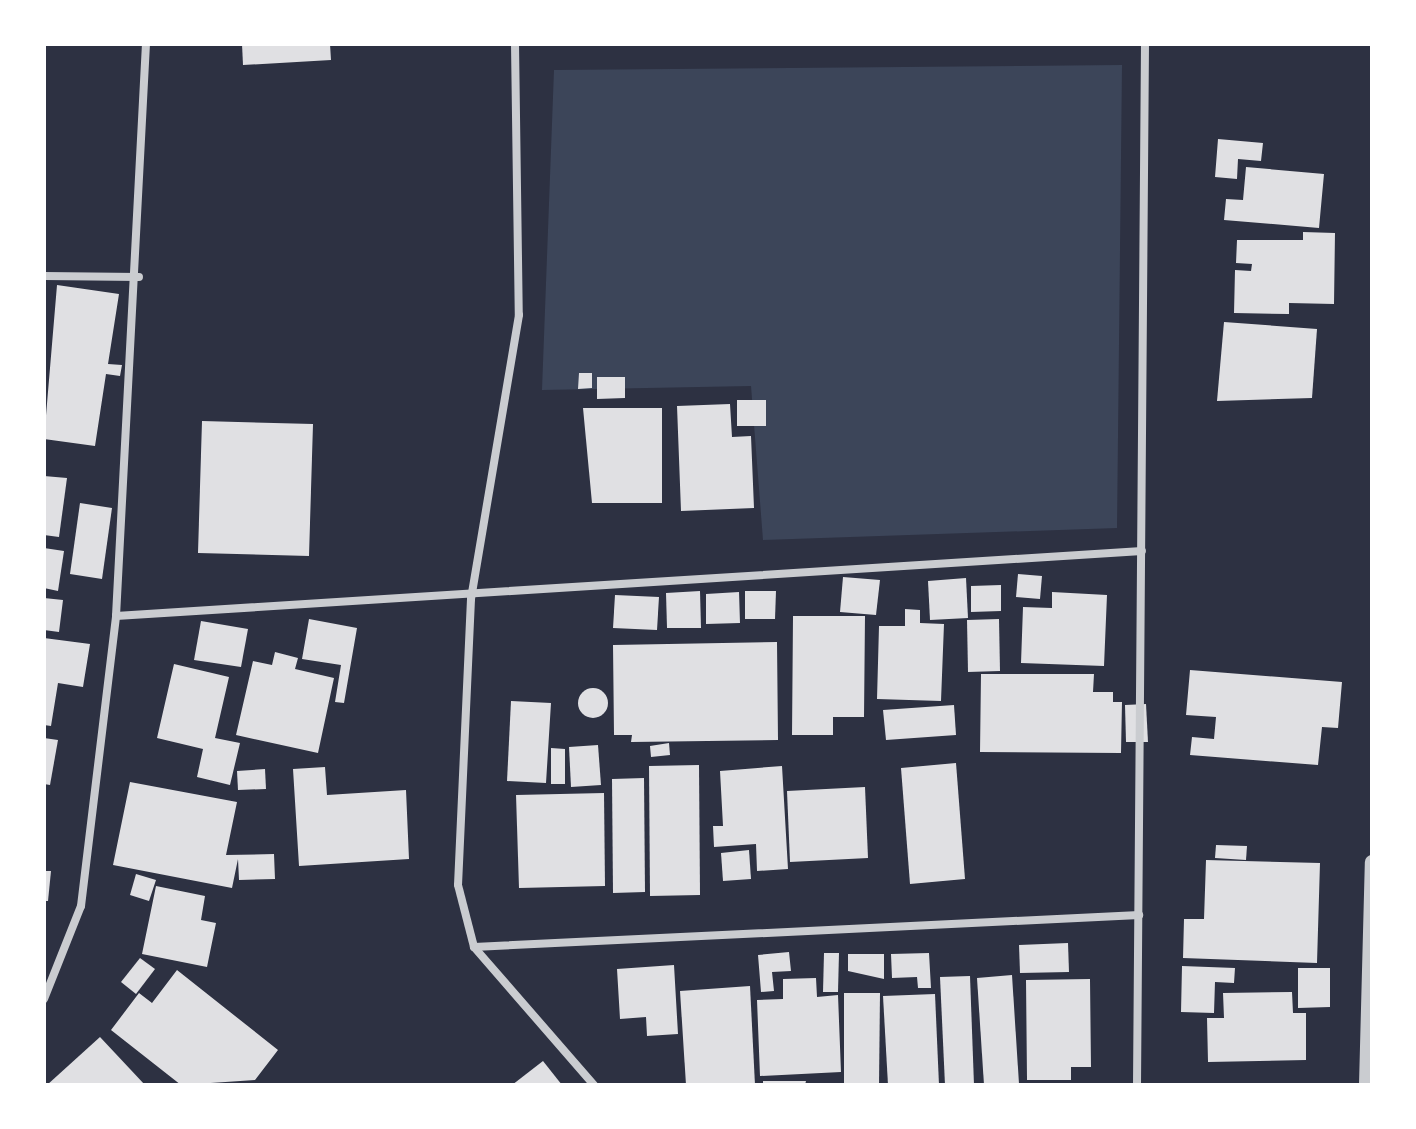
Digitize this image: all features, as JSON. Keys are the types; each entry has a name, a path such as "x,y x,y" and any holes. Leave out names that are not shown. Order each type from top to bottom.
{"street":[{"path":"44,999 81,906 116,616 139,277 146,44"},
{"path":"515,44 519,315 471,599 458,885 474,947 594,1085"},
{"path":"1137,1085 1145,44"},
{"path":"44,276 139,277"},
{"path":"116,616 471,599 1142,551"},
{"path":"1366,1085 1372,862"},
{"path":"474,947 1139,915"}],"shaded area":[{"path":"1122,65 1117,528 763,540 751,386 542,390 554,70"}],"building":[{"path":"242,44 330,44 331,60 243,65"},
{"path":"1218,139 1263,143 1261,161 1238,159 1237,179 1215,177"},
{"path":"1246,167 1324,174 1319,228 1224,220 1226,199 1243,200"},
{"path":"1303,232 1335,233 1334,304 1289,303 1289,314 1234,313 1235,270 1251,271 1252,264 1236,263 1237,240 1303,240"},
{"path":"57,285 119,294 108,364 122,365 120,376 106,374 95,446 44,439"},
{"path":"1224,322 1317,329 1312,398 1217,401"},
{"path":"579,373 592,373 592,388 578,389"},
{"path":"597,377 625,377 625,398 597,399"},
{"path":"737,400 766,400 766,426 737,426"},
{"path":"730,404 732,437 751,436 754,508 681,511 677,406"},
{"path":"583,408 662,408 662,503 592,503"},
{"path":"202,421 313,424 309,556 198,553"},
{"path":"44,476 67,478 59,537 44,535"},
{"path":"80,503 112,508 102,579 70,574"},
{"path":"44,548 64,551 58,591 44,588"},
{"path":"1018,574 1042,576 1040,599 1016,597"},
{"path":"843,577 880,580 876,615 840,612"},
{"path":"966,578 968,618 930,620 928,581"},
{"path":"1001,585 1001,611 971,612 971,586"},
{"path":"700,591 701,628 667,628 666,593"},
{"path":"745,591 776,591 775,619 745,619"},
{"path":"739,592 740,623 706,624 706,594"},
{"path":"1052,592 1107,595 1104,666 1021,663 1023,607 1052,608"},
{"path":"615,595 659,597 657,630 613,628"},
{"path":"44,598 63,600 59,632 44,630"},
{"path":"905,609 920,610 920,623 944,624 941,701 877,699 879,626 905,626"},
{"path":"793,616 865,616 864,717 833,717 833,735 792,735"},
{"path":"309,619 357,628 344,703 335,702 341,665 302,659"},
{"path":"999,619 1000,671 968,672 967,620"},
{"path":"201,621 248,629 241,667 194,660"},
{"path":"44,638 90,644 83,687 58,683 51,726 44,725"},
{"path":"777,642 778,740 631,742 632,735 614,735 613,645"},
{"path":"275,652 298,658 295,669 334,678 318,753 236,735 253,661 272,665"},
{"path":"174,664 229,677 215,738 240,743 230,785 197,777 203,749 157,738"},
{"path":"1190,670 1342,682 1338,728 1322,727 1318,765 1190,755 1192,737 1214,739 1216,717 1186,715"},
{"path":"981,674 1094,674 1093,692 1113,692 1113,702 1122,702 1121,753 980,752"},
{"path":"593,688 604,692 608,703 604,714 593,718 582,714 578,703 582,692"},
{"path":"511,701 551,703 546,783 507,781"},
{"path":"1146,704 1148,742 1126,742 1125,705"},
{"path":"954,705 956,735 886,740 883,710"},
{"path":"44,738 58,740 50,785 44,784"},
{"path":"669,743 670,755 651,757 650,746"},
{"path":"598,745 601,785 571,787 569,747"},
{"path":"551,748 565,749 565,784 551,784"},
{"path":"956,763 965,879 910,884 901,768"},
{"path":"699,765 700,895 650,896 649,766"},
{"path":"782,766 788,869 757,871 756,844 714,847 713,826 723,826 720,771"},
{"path":"325,767 327,795 406,790 409,859 299,866 293,769"},
{"path":"265,769 266,789 238,790 237,771"},
{"path":"644,778 645,892 613,893 612,779"},
{"path":"130,782 237,802 226,855 274,854 275,879 239,880 238,859 232,888 113,865"},
{"path":"865,787 868,858 790,862 787,791"},
{"path":"604,793 605,886 519,888 516,795"},
{"path":"1216,845 1247,846 1246,860 1215,858"},
{"path":"749,850 751,879 723,881 721,853"},
{"path":"1206,860 1320,863 1317,963 1183,958 1184,919 1204,919"},
{"path":"44,871 51,871 48,901 44,901"},
{"path":"136,874 156,880 149,901 130,895"},
{"path":"156,886 205,896 201,920 216,923 207,967 142,954"},
{"path":"1068,943 1069,972 1020,973 1019,945"},
{"path":"789,952 791,971 772,972 774,991 761,992 758,955"},
{"path":"824,953 839,953 838,992 823,992"},
{"path":"929,953 931,988 918,988 917,977 892,978 891,954"},
{"path":"848,954 884,954 884,979 848,971"},
{"path":"140,958 155,969 136,994 121,982"},
{"path":"674,965 678,1034 647,1036 646,1017 620,1019 617,969"},
{"path":"1182,966 1235,968 1234,983 1215,982 1214,1013 1181,1012"},
{"path":"1298,968 1330,968 1330,1007 1298,1008"},
{"path":"177,970 278,1050 255,1080 181,1085 111,1030 139,993 152,1003"},
{"path":"1012,975 1019,1084 984,1085 977,978"},
{"path":"970,976 974,1085 945,1085 940,977"},
{"path":"816,978 817,997 838,995 841,1072 760,1076 757,1000 783,999 783,979"},
{"path":"1090,979 1091,1067 1071,1067 1071,1080 1027,1080 1026,980"},
{"path":"750,986 755,1085 686,1085 680,991"},
{"path":"1292,992 1293,1013 1306,1013 1306,1060 1208,1062 1207,1018 1224,1018 1223,993"},
{"path":"844,993 880,993 879,1085 844,1085"},
{"path":"935,994 939,1085 888,1085 883,996"},
{"path":"100,1037 145,1085 47,1085"},
{"path":"543,1061 562,1085 512,1085"},
{"path":"763,1081 806,1081 805,1085 763,1085"}]}
